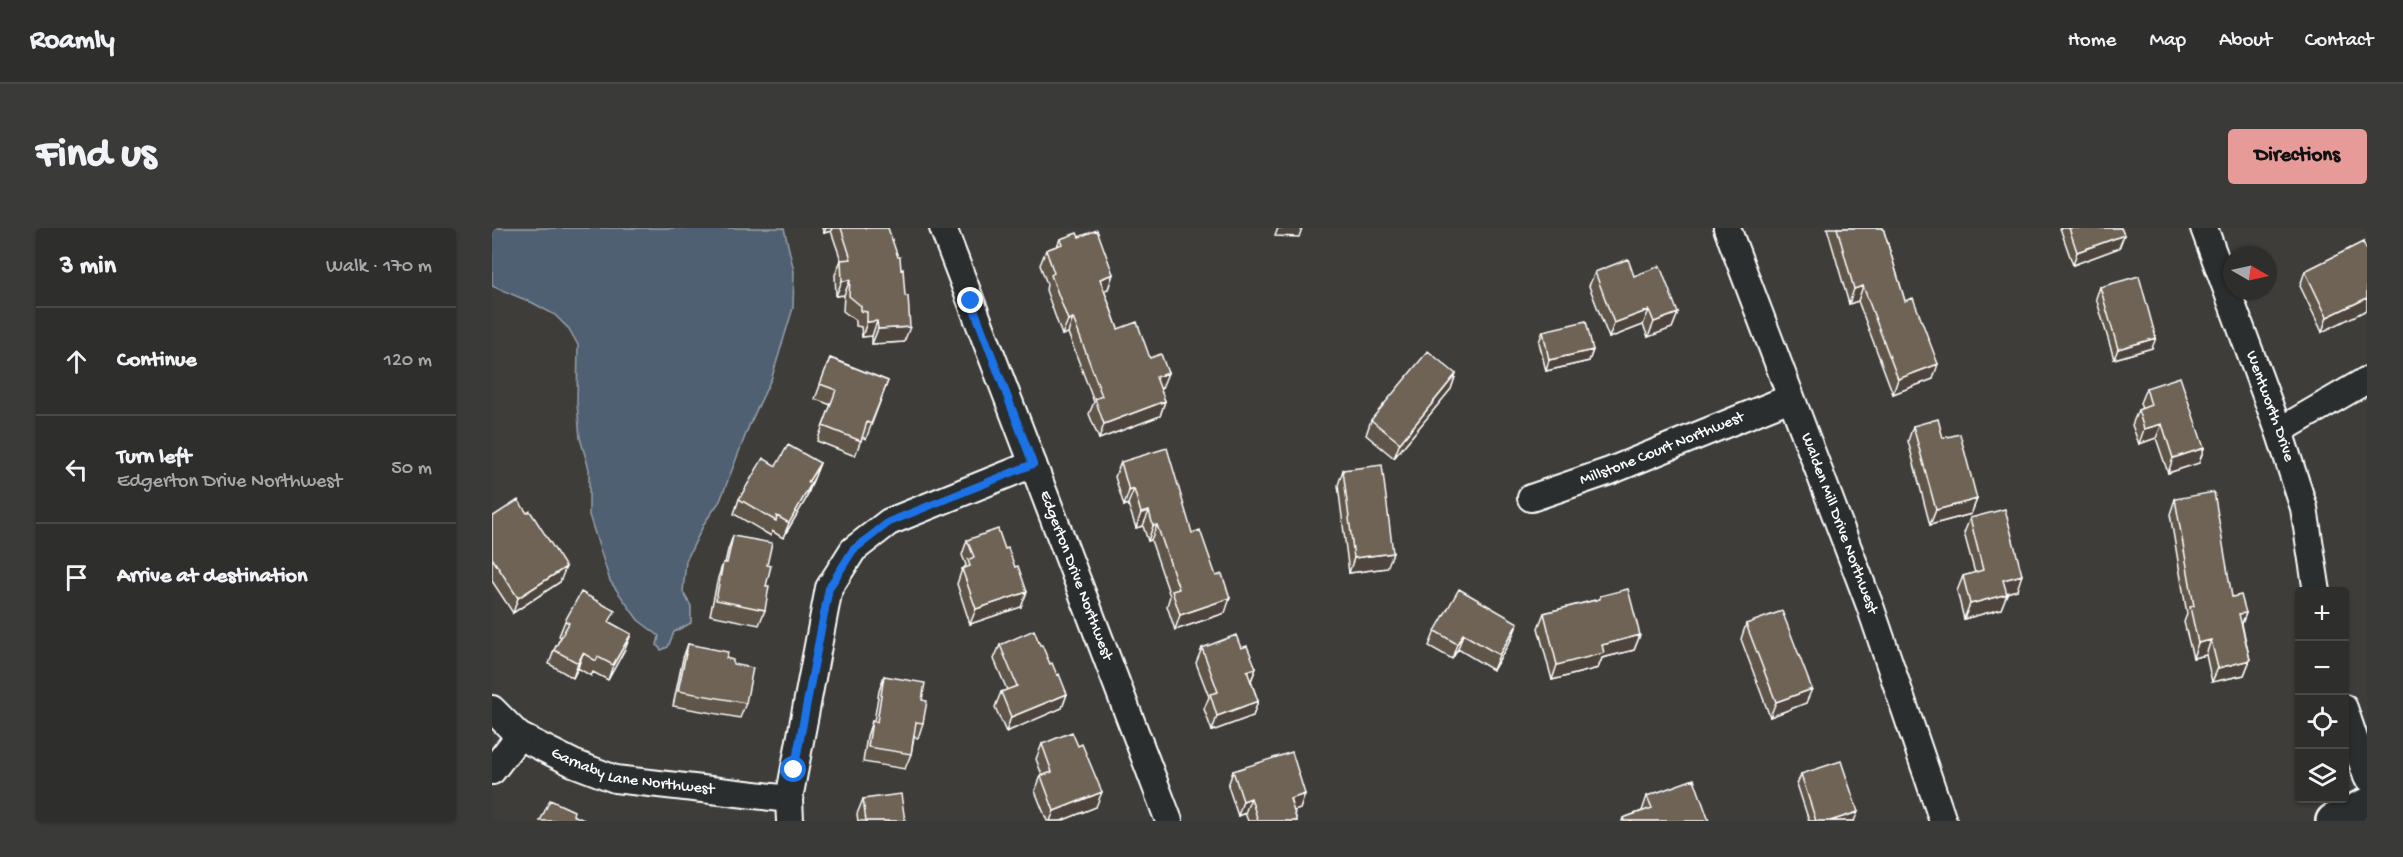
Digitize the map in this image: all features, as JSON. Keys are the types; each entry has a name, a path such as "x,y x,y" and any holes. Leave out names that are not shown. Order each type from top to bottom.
{"street":[{"name":"Edgerton Drive Northwest","path":"943,228 1169,821"},
{"name":"Walden Mill Drive Northwest","path":"1728,228 1870,606 1943,821"},
{"name":"Wentworth Drive","path":"2204,228 2279,431 2304,508 2316,587"},
{"path":"2279,431 2367,380"},
{"name":"Millstone Court Northwest","path":"1531,498 1610,471 1790,398"},
{"path":"789,810 829,588 853,550 889,522 1033,464"},
{"name":"Garnaby Lane Northwest","path":"492,709 519,736 573,763 615,779 789,810"},
{"path":"2349,723 2367,777"},
{"path":"492,771 519,736"},
{"path":"2333,821 2367,805"}],"water":[{"path":"492,228 784,228 794,271 793,308 772,377 749,426 720,501 705,522 686,561 683,592 691,606 691,623 674,632 668,647 661,650 657,645 659,636 638,620 610,581 589,515 589,469 580,438 577,403 578,345 569,329 555,315 492,286"}],"building":[{"path":"841,228 888,228 898,257 900,257 901,270 903,269 910,327 878,329 877,321 867,322 867,312 861,311 861,306 849,296 850,280 842,281 841,260 851,259"},
{"path":"1837,228 1883,228 1905,301 1913,298 1938,364 1898,379 1863,286 1854,289"},
{"path":"2069,228 2121,228 2124,235 2077,252"},
{"path":"1097,230 1113,274 1100,279 1118,329 1137,322 1150,358 1161,354 1168,373 1156,377 1165,401 1104,424 1095,399 1102,396 1073,318 1068,320 1051,275 1054,273 1046,250 1062,244 1060,239 1077,233 1079,237"},
{"path":"2363,242 2367,251 2367,298 2327,317 2305,271"},
{"path":"1628,259 1634,276 1660,266 1678,313 1654,322 1649,310 1614,323 1595,272"},
{"path":"2139,276 2156,338 2118,349 2100,287"},
{"path":"1586,321 1593,350 1549,360 1543,331"},
{"path":"1428,351 1456,374 1400,443 1371,420"},
{"path":"830,358 888,381 871,424 867,422 861,441 823,426 836,390 820,384"},
{"path":"2180,377 2204,448 2173,458 2162,424 2144,429 2138,410 2151,405 2146,388"},
{"path":"1938,419 1943,438 1960,434 1977,499 1936,510 1913,426"},
{"path":"788,445 820,463 808,482 811,484 789,523 777,516 776,521 739,499 763,458 776,466"},
{"path":"1167,448 1192,533 1200,530 1216,576 1222,574 1230,598 1180,615 1172,591 1179,589 1157,525 1153,526 1149,511 1141,513 1134,489 1129,491 1121,462"},
{"path":"1382,465 1393,553 1354,558 1343,470"},
{"path":"2214,492 2232,597 2241,595 2246,613 2239,614 2250,660 2218,668 2211,640 2198,643 2190,607 2194,606 2175,499"},
{"path":"518,500 527,513 530,511 566,567 518,598 492,558 492,517"},
{"path":"2005,509 2022,575 2003,580 2007,594 1970,604 1963,576 1983,570 1970,518"},
{"path":"998,529 1005,549 1008,548 1015,567 1018,566 1027,592 976,609 962,569 970,566 968,560 974,557 967,540"},
{"path":"733,536 772,543 767,565 771,566 766,586 769,586 765,610 716,600 723,563 727,563"},
{"path":"1459,589 1518,623 1499,655 1463,634 1457,644 1435,631"},
{"path":"1628,589 1640,635 1602,645 1604,653 1557,665 1544,613 1600,599 1600,596"},
{"path":"581,592 615,611 609,622 631,634 613,665 598,657 596,661 583,653 578,663 554,650 569,623 565,621"},
{"path":"1782,611 1812,689 1776,702 1746,624"},
{"path":"1034,630 1050,664 1052,663 1057,675 1059,674 1067,694 1011,717 1001,692 1017,686 1000,645"},
{"path":"1236,635 1241,648 1247,646 1256,668 1247,671 1258,701 1217,716 1210,694 1218,692 1202,648"},
{"path":"688,644 728,652 726,658 733,660 733,664 753,668 746,703 678,691"},
{"path":"884,676 925,683 922,700 927,701 923,723 916,722 911,754 868,747 872,721 877,722"},
{"path":"1072,732 1078,746 1082,744 1102,792 1054,811 1041,776 1052,772 1042,744"},
{"path":"1292,752 1305,794 1290,799 1297,821 1258,821 1251,798 1243,801 1233,771"},
{"path":"1841,761 1858,812 1830,821 1816,821 1801,774"},
{"path":"1694,779 1709,821 1624,821 1623,818 1652,808 1647,796"},
{"path":"901,794 905,821 866,821 863,799"},
{"path":"550,800 574,811 573,815 586,821 540,821"}],"route":[{"path":"794,770 829,588 853,550 889,522 1033,464 971,301"}]}
